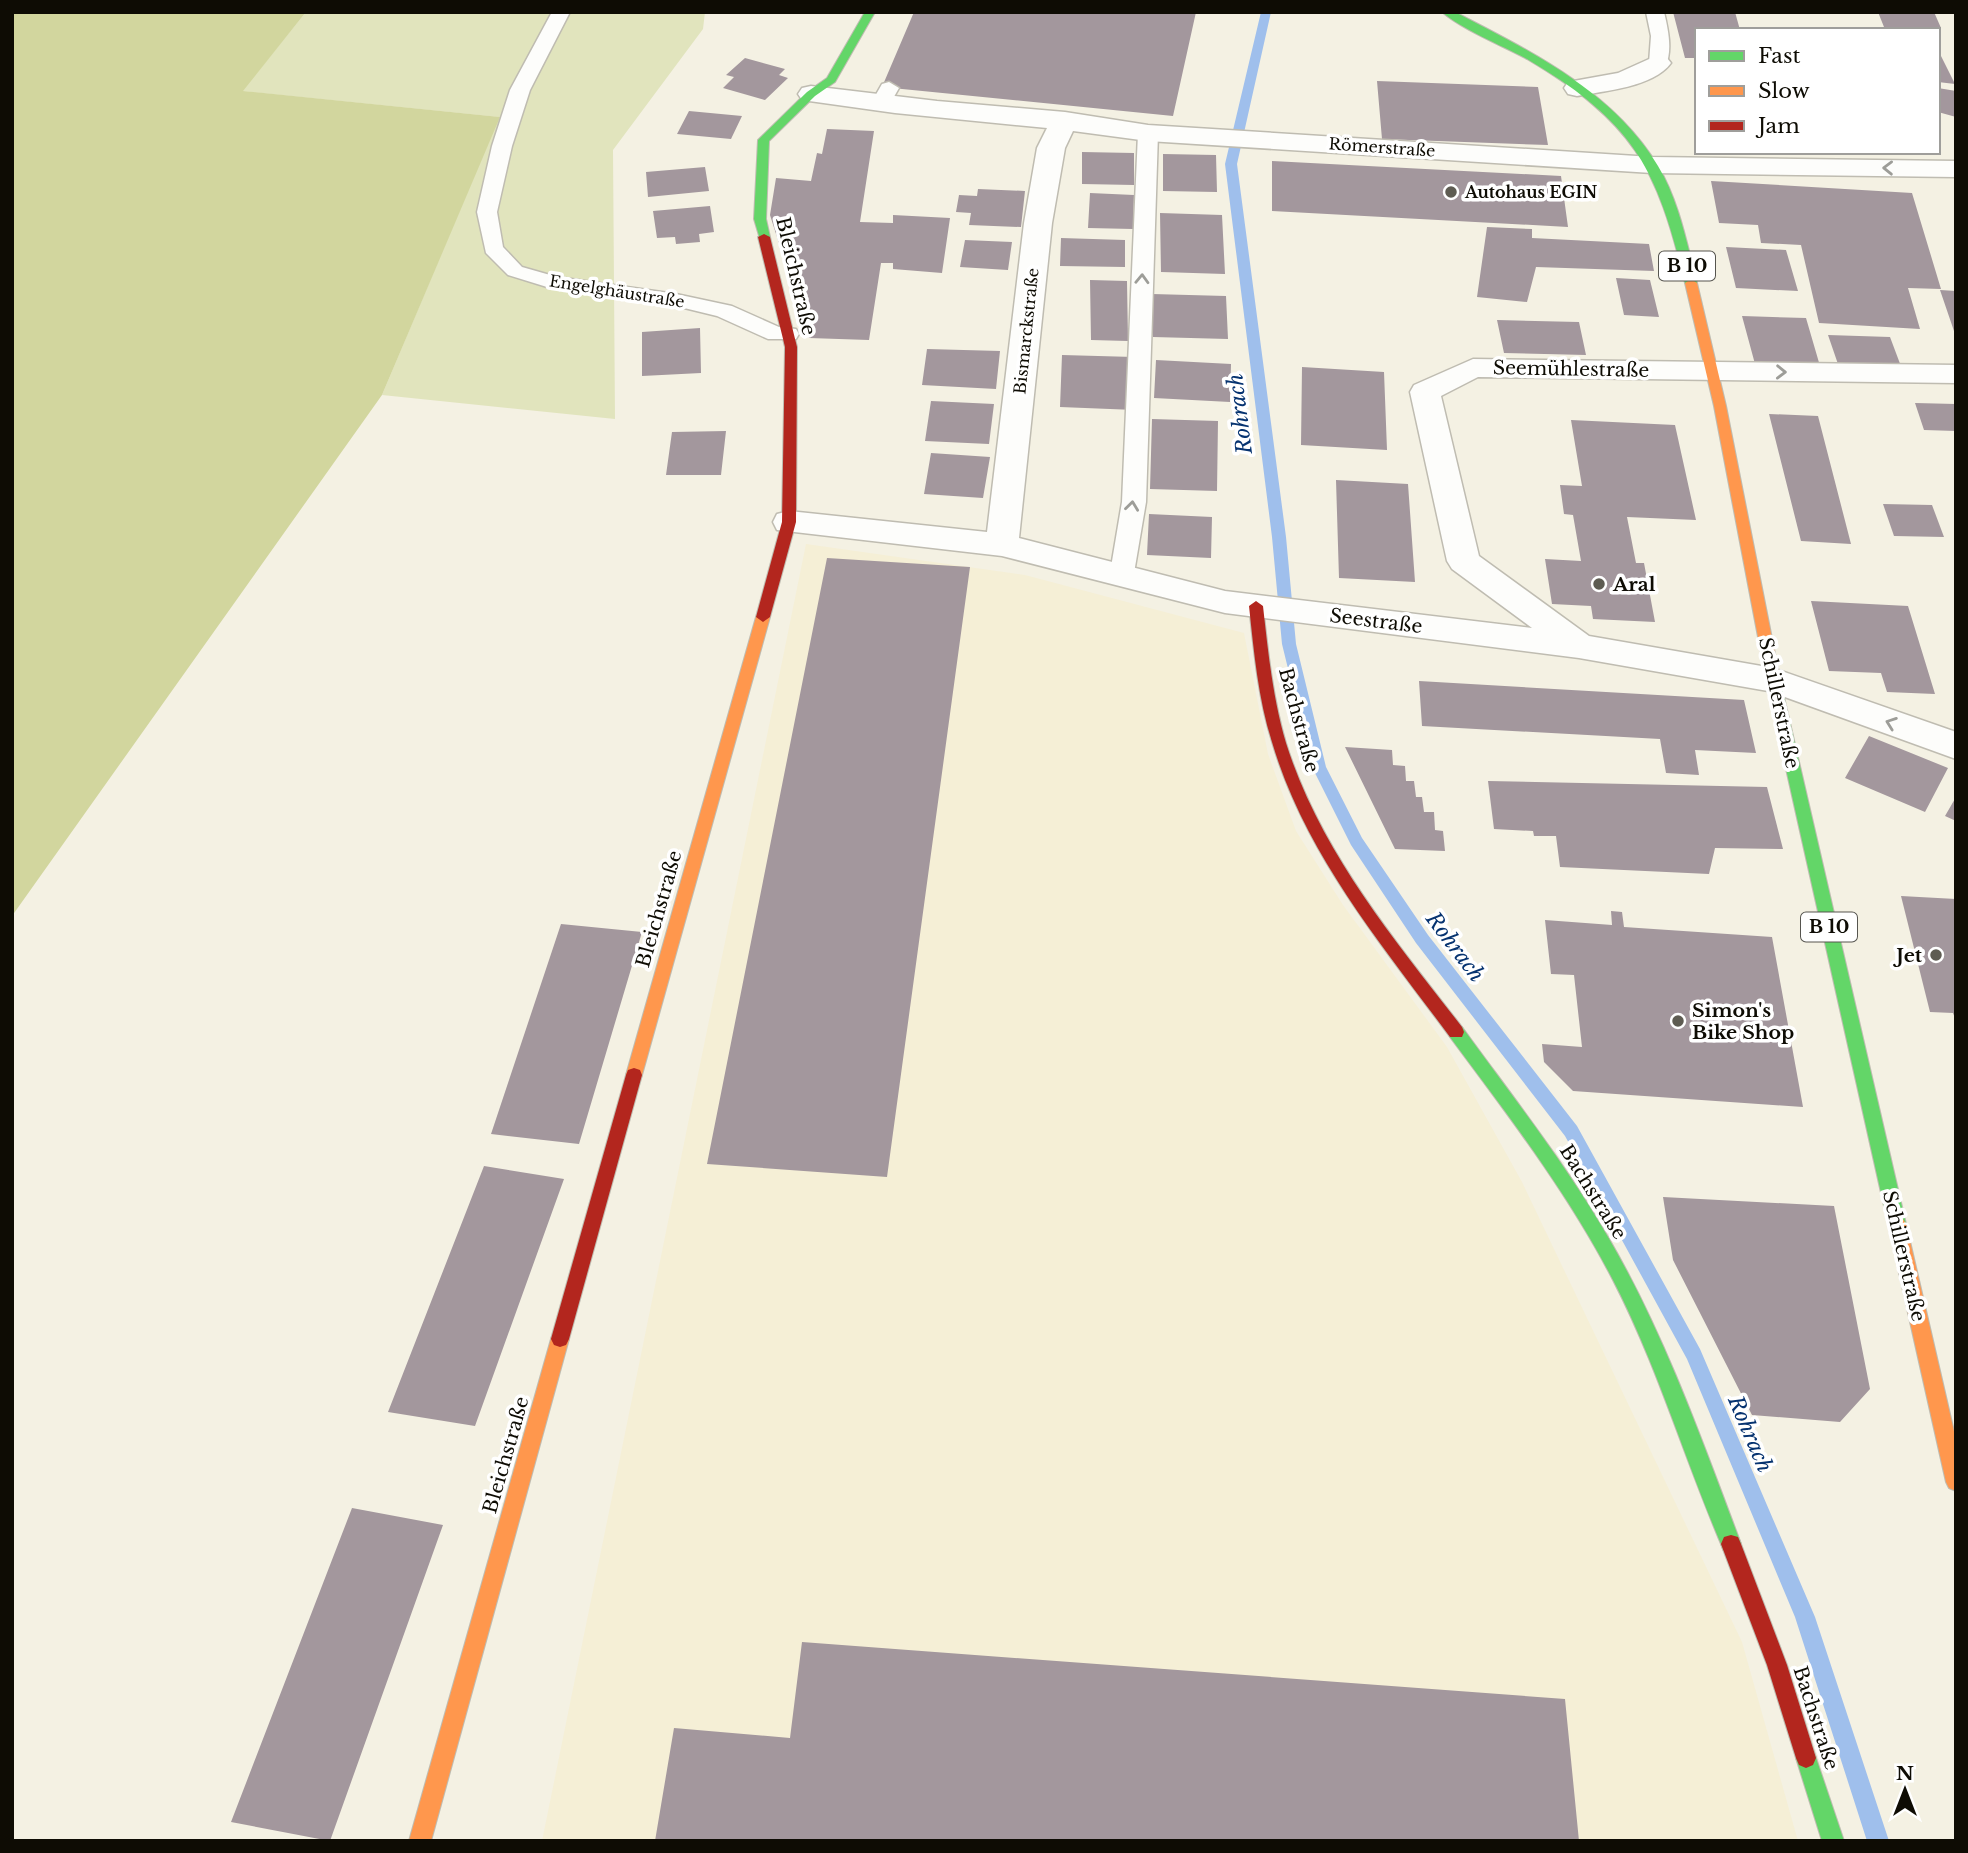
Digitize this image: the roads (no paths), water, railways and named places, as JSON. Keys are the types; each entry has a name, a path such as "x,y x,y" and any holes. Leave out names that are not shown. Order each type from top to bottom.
{"street":[{"name":"Bleichstraße","path":"420,1841 789,523 791,347 760,219 764,141 811,94 831,80 870,12"},
{"name":"B 10","path":"1447,12 1529,56 1577,88"},
{"path":"1577,88 1625,80 1658,63"},
{"name":"Schillerstraße","path":"1577,88 1621,125 1652,165 1674,214 1713,371 1773,680 1956,1482"},
{"name":"Römerstraße","path":"811,94 884,96 1148,133 1652,165 1956,169"},
{"name":"Bismarckstraße","path":"1002,545 1038,223 1051,148 1065,120"},
{"name":"Seemühlestraße","path":"1579,646 1464,561 1425,393 1473,368 1956,374"},
{"name":"Seestraße","path":"789,523 1002,545 1122,573 1175,590 1263,607 1579,646 1773,680 1956,746"},
{"name":"Bachstraße","path":"1263,607 1263,671 1277,731 1304,808 1348,886 1554,1166 1618,1273 1674,1393 1777,1665 1833,1841"}],"lane":[{"name":"Engelghäustraße","path":"561,12 520,90 502,146 487,212 493,249 515,271 554,283 676,300 724,311 776,334 788,334"},
{"path":"1655,12 1660,36 1658,63"},
{"path":"1122,573 1134,502 1148,133"}],"waterway":[{"name":"Rohrach","path":"1266,12 1231,164 1279,537 1289,644 1319,767 1356,841 1422,939 1571,1131 1694,1355 1805,1617 1878,1841"}],"place":[{"name":"Autohaus EGIN","path":"1451,192"},
{"name":"Aral","path":"1599,584"},
{"name":"Jet","path":"1936,955"},
{"name":"Simon's Bike Shop","path":"1678,1021"}]}
